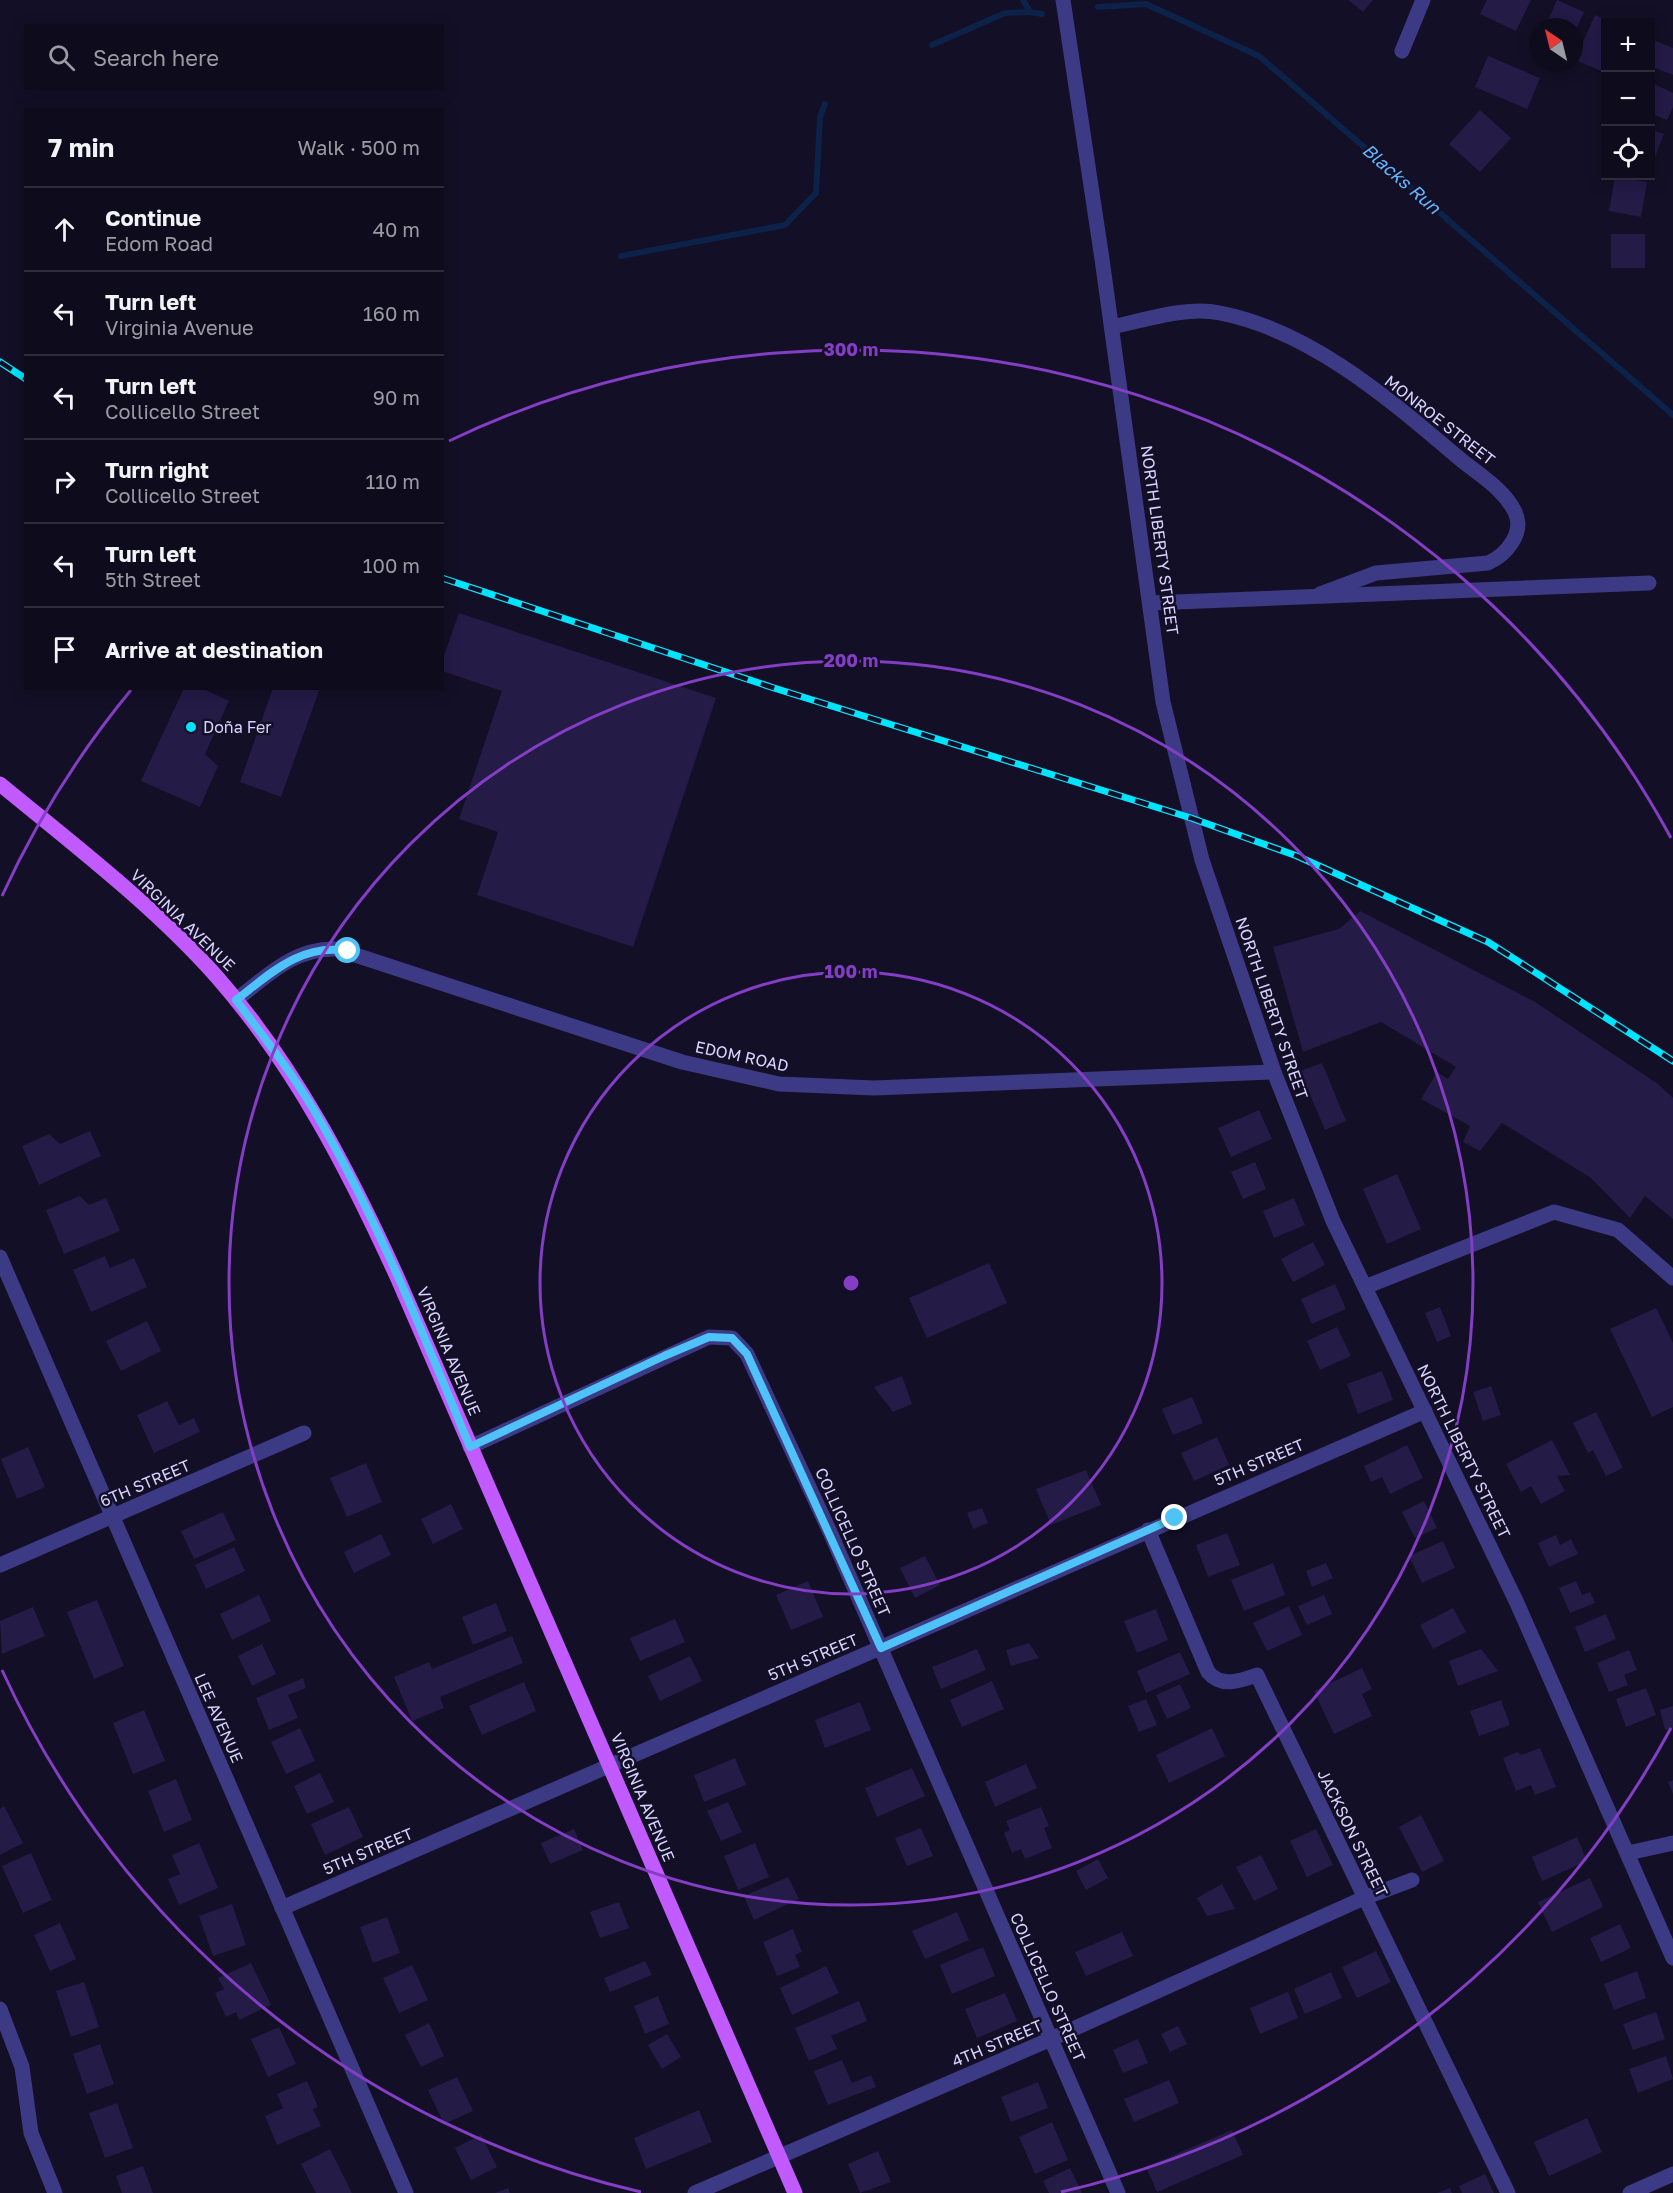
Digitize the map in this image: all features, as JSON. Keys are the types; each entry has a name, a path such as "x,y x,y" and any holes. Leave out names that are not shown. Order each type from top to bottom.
{"main road":[{"name":"VIRGINIA AVENUE","path":"0,784 147,907 193,952 236,1000 301,1090 346,1170 398,1279 795,2193"}],"street":[{"name":"NORTH LIBERTY STREET","path":"1063,0 1112,327 1163,702 1196,838 1274,1072 1333,1221 1517,1603 1673,1958"},
{"path":"1402,51 1423,0"},
{"name":"MONROE STREET","path":"1112,327 1171,314 1218,313 1289,338 1345,369 1423,428 1499,491 1516,513 1517,528 1510,546 1498,558 1488,563 1376,573 1320,594"},
{"name":"MONROE STREET","path":"1151,603 1320,594 1649,583"},
{"name":"EDOM ROAD","path":"236,1000 294,957 313,950 337,949 682,1062 779,1084 874,1088 1274,1072"},
{"path":"1365,1287 1554,1212 1618,1230 1673,1278"},
{"name":"LEE AVENUE","path":"0,1257 405,2193"},
{"name":"COLLICELLO STREET","path":"470,1447 709,1337 732,1338 747,1354 881,1648 1118,2193"},
{"name":"5TH STREET","path":"282,1908 1425,1411"},
{"name":"6TH STREET","path":"0,1565 304,1433"},
{"name":"JACKSON STREET","path":"1148,1530 1208,1672 1224,1682 1257,1675 1508,2193"},
{"path":"1628,1853 1673,1843"},
{"name":"4TH STREET","path":"695,2193 1051,2039 1364,1898 1412,1880"},
{"path":"0,2009 22,2067 31,2133 55,2193"},
{"path":"1630,2193 1673,2174"}],"building":[{"path":"1348,0 1373,0 1363,12"},
{"path":"1487,0 1531,0 1516,31 1480,14"},
{"path":"1557,0 1584,12 1581,18 1549,18"},
{"path":"1595,15 1602,18 1601,71 1583,63 1583,42"},
{"path":"1655,41 1673,48 1673,75 1655,68"},
{"path":"1488,56 1540,78 1527,109 1475,87"},
{"path":"1655,84 1673,93 1673,107 1667,120 1655,115"},
{"path":"1480,110 1511,138 1480,172 1449,144"},
{"path":"1655,131 1664,134 1655,157"},
{"path":"1614,180 1647,182 1641,217 1609,211"},
{"path":"1611,234 1645,234 1645,268 1611,268"},
{"path":"459,613 716,698 633,947 477,895 498,832 459,819 502,691 444,672 444,655"},
{"name":"Doña Fer","path":"183,690 205,690 229,701 205,754 218,766 200,807 141,781"},
{"path":"272,690 319,690 281,797 240,782"},
{"path":"1360,911 1535,1002 1658,1084 1673,1098 1673,1219 1645,1196 1630,1218 1591,1178 1502,1123 1480,1151 1463,1142 1470,1126 1421,1099 1437,1072 1448,1079 1456,1067 1381,1022 1303,1052 1273,947 1339,929"},
{"path":"1322,1063 1346,1121 1325,1130 1300,1071"},
{"path":"1259,1110 1272,1139 1231,1157 1218,1128"},
{"path":"90,1131 101,1156 39,1185 22,1146 49,1134 60,1144"},
{"path":"1255,1162 1266,1189 1243,1199 1231,1172"},
{"path":"1397,1174 1421,1229 1387,1244 1363,1189"},
{"path":"80,1196 89,1205 106,1198 120,1231 64,1254 46,1210"},
{"path":"1294,1198 1305,1225 1274,1238 1263,1211"},
{"path":"1313,1242 1325,1265 1293,1282 1281,1259"},
{"path":"105,1256 110,1268 134,1258 147,1287 91,1312 73,1270"},
{"path":"989,1263 1007,1303 927,1338 909,1298"},
{"path":"1335,1284 1346,1309 1312,1324 1301,1299"},
{"path":"1440,1307 1451,1336 1437,1342 1425,1313"},
{"path":"1656,1308 1673,1343 1673,1407 1652,1417 1610,1329"},
{"path":"147,1321 161,1351 121,1371 106,1341"},
{"path":"1337,1327 1351,1356 1320,1370 1307,1341"},
{"path":"1382,1371 1393,1400 1358,1414 1347,1384"},
{"path":"902,1376 912,1404 893,1412 874,1387"},
{"path":"1491,1386 1501,1415 1483,1421 1473,1392"},
{"path":"1192,1397 1203,1423 1173,1435 1162,1409"},
{"path":"167,1401 179,1425 194,1418 200,1432 154,1453 137,1415"},
{"path":"1596,1412 1623,1468 1606,1476 1593,1450 1588,1453 1573,1423"},
{"path":"1217,1437 1229,1465 1194,1481 1181,1453"},
{"path":"1552,1440 1570,1475 1557,1476 1565,1491 1541,1504 1531,1486 1521,1492 1506,1464"},
{"path":"1407,1445 1423,1478 1390,1494 1382,1477 1371,1482 1364,1466"},
{"path":"28,1447 45,1487 17,1499 1,1459"},
{"path":"366,1463 382,1502 347,1517 330,1478"},
{"path":"1086,1470 1101,1505 1051,1525 1036,1489"},
{"path":"1424,1501 1437,1528 1415,1538 1402,1512"},
{"path":"451,1504 463,1529 433,1544 421,1519"},
{"path":"982,1508 988,1523 973,1529 967,1513"},
{"path":"223,1512 236,1540 194,1559 181,1531"},
{"path":"1227,1533 1240,1565 1208,1577 1196,1545"},
{"path":"381,1534 391,1555 354,1573 344,1552"},
{"path":"1556,1535 1560,1545 1571,1539 1578,1554 1549,1567 1538,1543"},
{"path":"1443,1541 1455,1568 1422,1583 1409,1556"},
{"path":"234,1547 245,1571 206,1589 195,1565"},
{"path":"925,1556 940,1585 915,1598 900,1568"},
{"path":"1273,1563 1285,1595 1244,1611 1231,1580"},
{"path":"1326,1563 1333,1578 1312,1587 1306,1571"},
{"path":"808,1581 823,1617 791,1630 776,1595"},
{"path":"1576,1581 1582,1595 1590,1592 1595,1603 1570,1613 1559,1588"},
{"path":"259,1595 271,1621 232,1640 220,1614"},
{"path":"1324,1595 1332,1614 1307,1625 1298,1606"},
{"path":"97,1600 124,1666 94,1679 67,1612"},
{"path":"496,1603 507,1631 473,1645 462,1617"},
{"path":"1289,1606 1302,1635 1267,1651 1253,1623"},
{"path":"33,1607 45,1636 2,1654 0,1621"},
{"path":"1453,1608 1466,1632 1433,1649 1420,1625"},
{"path":"1156,1609 1168,1640 1137,1653 1124,1621"},
{"path":"1606,1614 1616,1639 1585,1652 1575,1627"},
{"path":"675,1619 685,1642 640,1661 630,1638"},
{"path":"512,1636 523,1663 440,1697 444,1708 412,1721 394,1677 429,1662 432,1669"},
{"path":"1029,1643 1039,1658 1011,1666 1006,1650"},
{"path":"262,1644 276,1674 252,1686 238,1656"},
{"path":"977,1649 986,1670 941,1689 932,1667"},
{"path":"1481,1649 1498,1671 1458,1686 1449,1661"},
{"path":"1629,1650 1637,1670 1624,1675 1628,1685 1609,1692 1597,1663"},
{"path":"1180,1652 1190,1674 1146,1693 1137,1671"},
{"path":"690,1656 702,1681 660,1701 648,1676"},
{"path":"1362,1668 1372,1689 1362,1694 1372,1716 1334,1734 1314,1691"},
{"path":"303,1678 306,1688 288,1695 298,1718 269,1730 256,1698"},
{"path":"992,1681 1004,1709 962,1727 950,1700"},
{"path":"524,1682 536,1711 482,1735 469,1706"},
{"path":"1180,1684 1191,1708 1167,1719 1156,1695"},
{"path":"1646,1688 1656,1715 1626,1727 1616,1699"},
{"path":"1146,1699 1157,1725 1139,1732 1128,1706"},
{"path":"1501,1700 1510,1725 1479,1736 1470,1711"},
{"path":"860,1702 871,1730 825,1748 815,1720"},
{"path":"1673,1706 1673,1728 1665,1730 1660,1710"},
{"path":"144,1710 165,1761 133,1774 113,1723"},
{"path":"300,1728 315,1761 286,1774 271,1742"},
{"path":"1212,1728 1225,1756 1169,1783 1156,1755"},
{"path":"1540,1748 1556,1787 1535,1795 1531,1785 1516,1791 1503,1758 1517,1752 1521,1755"},
{"path":"735,1758 746,1785 704,1802 694,1775"},
{"path":"1026,1764 1037,1788 995,1807 985,1782"},
{"path":"912,1768 925,1796 877,1817 865,1788"},
{"path":"320,1773 334,1802 307,1814 294,1786"},
{"path":"176,1779 192,1820 164,1832 148,1791"},
{"path":"1673,1780 1673,1794 1668,1782"},
{"path":"728,1802 742,1832 721,1841 707,1811"},
{"path":"4,1806 23,1843 0,1855 0,1809"},
{"path":"349,1807 363,1837 325,1855 311,1824"},
{"path":"1041,1807 1049,1826 1044,1828 1052,1848 1025,1859 1021,1849 1012,1853 1004,1833 1010,1830 1006,1821"},
{"path":"1421,1815 1444,1861 1422,1872 1399,1827"},
{"path":"921,1828 933,1856 907,1866 895,1838"},
{"path":"574,1829 583,1850 550,1864 541,1843"},
{"path":"1316,1829 1333,1865 1307,1877 1290,1841"},
{"path":"1577,1837 1587,1861 1542,1881 1532,1857"},
{"path":"199,1843 218,1888 179,1905 168,1879 180,1874 172,1855"},
{"path":"755,1843 769,1877 738,1890 724,1856"},
{"path":"31,1853 52,1900 23,1913 2,1866"},
{"path":"1261,1855 1278,1889 1254,1901 1236,1867"},
{"path":"1098,1859 1108,1878 1086,1890 1076,1871"},
{"path":"788,1877 799,1899 754,1920 744,1896"},
{"path":"1590,1878 1603,1907 1552,1932 1538,1902"},
{"path":"1222,1884 1235,1909 1207,1916 1197,1898"},
{"path":"619,1902 629,1928 600,1938 590,1912"},
{"path":"232,1904 246,1945 213,1956 199,1916"},
{"path":"957,1912 969,1940 925,1959 912,1931"},
{"path":"387,1917 400,1953 373,1963 360,1927"},
{"path":"60,1923 76,1959 50,1971 34,1935"},
{"path":"1620,1924 1631,1948 1601,1962 1590,1938"},
{"path":"793,1929 802,1952 795,1955 800,1967 777,1976 763,1942"},
{"path":"1122,1932 1133,1956 1086,1976 1075,1952"},
{"path":"983,1947 995,1976 952,1994 940,1965"},
{"path":"1376,1951 1391,1982 1357,1998 1342,1967"},
{"path":"645,1961 652,1975 610,1992 604,1978"},
{"path":"251,1963 271,2005 239,2020 236,2012 226,2017 215,1993 224,1989 218,1978"},
{"path":"412,1965 428,2000 399,2013 383,1978"},
{"path":"826,1966 839,1993 792,2015 780,1988"},
{"path":"1637,1971 1646,1998 1614,2010 1604,1984"},
{"path":"1331,1972 1342,1998 1305,2014 1294,1989"},
{"path":"84,1982 99,2027 71,2037 56,1991"},
{"path":"1288,1992 1298,2018 1260,2034 1250,2008"},
{"path":"1005,1993 1017,2021 977,2038 965,2009"},
{"path":"658,1996 669,2024 645,2034 634,2006"},
{"path":"859,2001 867,2021 831,2036 837,2049 809,2061 795,2028"},
{"path":"1656,2012 1665,2039 1633,2050 1623,2024"},
{"path":"429,2023 444,2056 421,2067 405,2035"},
{"path":"1178,2026 1187,2044 1170,2052 1161,2034"},
{"path":"279,2027 296,2064 268,2077 251,2039"},
{"path":"667,2034 681,2057 662,2069 648,2045"},
{"path":"1138,2039 1148,2063 1123,2073 1113,2050"},
{"path":"100,2044 114,2084 87,2094 73,2054"},
{"path":"1666,2056 1673,2079 1638,2093 1629,2069"},
{"path":"842,2060 852,2083 871,2075 876,2087 828,2105 814,2071"},
{"path":"457,2077 473,2111 444,2124 428,2090"},
{"path":"1169,2080 1179,2103 1134,2122 1124,2099"},
{"path":"307,2081 318,2107 313,2109 321,2126 277,2145 265,2116 283,2108 277,2094"},
{"path":"1038,2082 1048,2108 1011,2122 1001,2097"},
{"path":"117,2103 133,2148 105,2158 89,2113"},
{"path":"699,2110 712,2142 646,2169 634,2138"},
{"path":"1587,2118 1602,2152 1549,2176 1534,2142"},
{"path":"1052,2122 1068,2160 1035,2174 1019,2137"},
{"path":"1232,2130 1243,2155 1157,2192 1146,2167"},
{"path":"481,2135 497,2167 471,2180 455,2148"},
{"path":"330,2149 352,2193 316,2193 301,2164"},
{"path":"878,2151 891,2182 860,2193 848,2164"},
{"path":"143,2166 153,2193 122,2193 116,2176"},
{"path":"1070,2168 1082,2193 1049,2193 1043,2181"},
{"path":"1485,2174 1494,2193 1462,2193 1459,2186"},
{"path":"508,2188 510,2193 495,2193"},
{"path":"1450,2188 1452,2193 1437,2193"}],"waterway":[{"name":"Blacks Run","path":"1023,0 1030,12 1042,14"},
{"name":"Blacks Run","path":"1098,7 1146,4 1259,56 1673,415"},
{"path":"932,45 1005,13 1030,12"},
{"path":"621,256 785,225 816,193 820,117 825,104"}],"railway":[{"path":"0,362 24,378"},
{"path":"444,579 774,688 1191,818 1297,856 1488,942 1673,1061"}],"place":[{"name":"Doña Fer","path":"191,727"}],"route":[{"path":"348,951 329,948 298,955 236,1000 272,1047 328,1135 374,1224 470,1447 709,1337 732,1338 747,1354 881,1648 1175,1518"}]}
